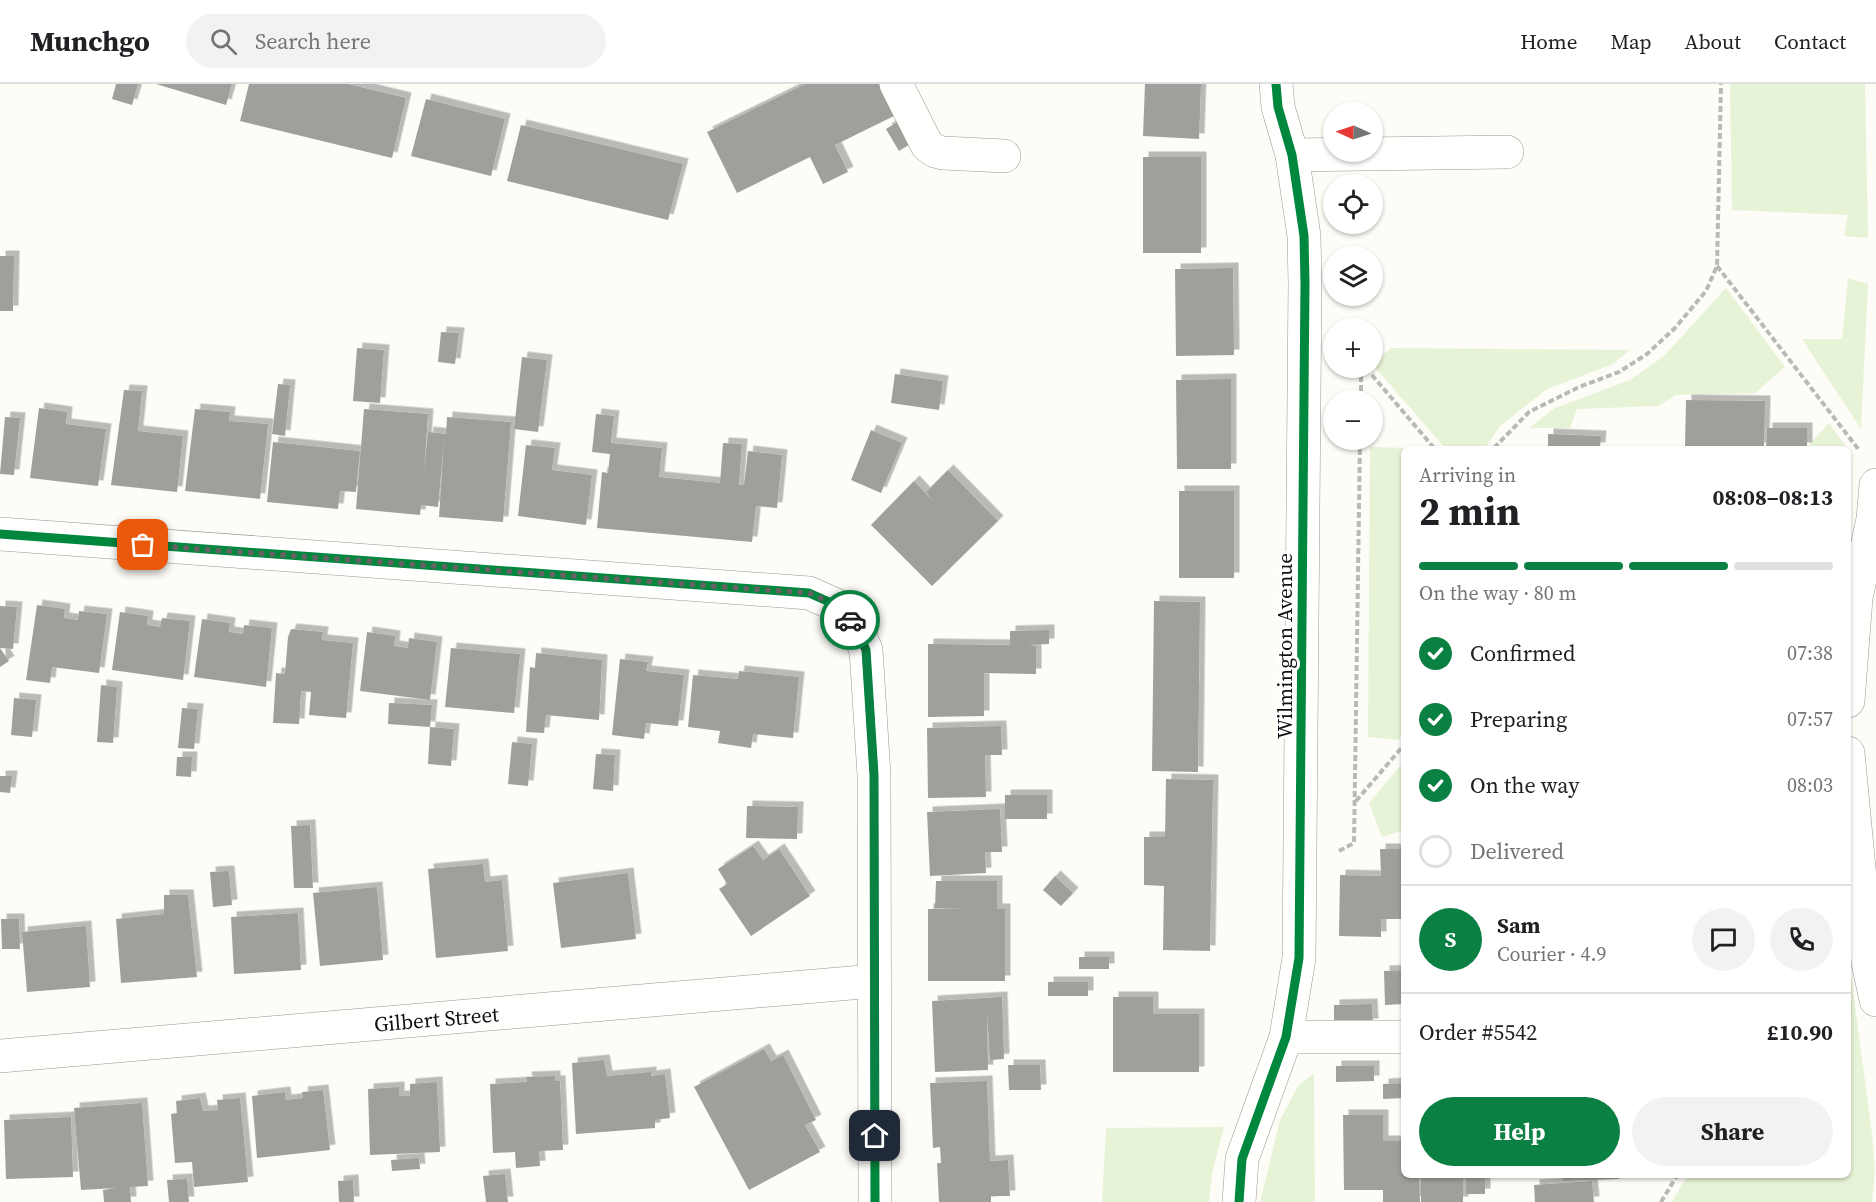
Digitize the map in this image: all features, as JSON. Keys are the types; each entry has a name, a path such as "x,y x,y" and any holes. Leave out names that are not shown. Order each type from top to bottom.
{"street":[{"path":"896,84 927,145 935,151 1004,156"},
{"name":"Wilmington Avenue","path":"1239,1202 1242,1159 1286,1037 1299,958 1304,236 1292,155 1278,107 1276,84"},
{"path":"1292,155 1507,152"},
{"path":"1851,624 1852,598 1873,519 1876,484"},
{"path":"0,534 809,593 836,605 854,623 866,650 874,775 875,1202"},
{"path":"1851,784 1868,962 1876,1000"},
{"name":"Gilbert Street","path":"0,1056 874,981"},
{"path":"1286,1037 1401,1037"}],"path":[{"path":"1496,446 1529,412 1579,387 1619,372 1647,354 1675,328 1706,291 1717,266 1721,84"},
{"path":"1717,266 1862,453"},
{"path":"1374,378 1432,446"},
{"path":"1300,871 1354,843 1360,450"},
{"path":"1354,802 1401,748"},
{"path":"1661,1202 1676,1178"}],"green space":[{"path":"1730,84 1865,84 1868,238 1844,236 1848,215 1732,210"},
{"path":"1848,278 1868,284 1861,429 1802,339 1842,339"},
{"path":"1726,288 1785,367 1755,393 1676,395 1658,406 1577,409 1570,428 1529,428 1555,408 1630,380 1664,356"},
{"path":"1391,348 1630,350 1613,364 1547,389 1500,426 1486,446 1443,446 1383,377 1383,356"},
{"path":"1829,423 1846,446 1808,446"},
{"path":"1383,447 1401,448 1401,736 1398,740 1368,737 1370,450 1383,450"},
{"path":"1401,765 1401,831 1382,837 1369,803"},
{"path":"1851,975 1872,1134 1875,1169 1872,1202 1672,1202 1686,1178 1851,1178"},
{"path":"1314,1073 1315,1202 1260,1202 1280,1120 1298,1086"},
{"path":"1224,1127 1212,1173 1209,1202 1102,1202 1106,1128"}],"building":[{"path":"116,84 138,84 132,105 112,99"},
{"path":"156,84 232,84 226,105"},
{"path":"249,84 348,84 406,98 392,158 240,121"},
{"path":"805,84 881,84 896,115 835,145 848,172 823,184 810,157 737,193 707,132"},
{"path":"1145,84 1201,84 1199,139 1143,136"},
{"path":"426,99 505,119 491,176 411,156"},
{"path":"899,121 912,143 899,151 886,129"},
{"path":"521,125 683,164 668,220 507,181"},
{"path":"1143,157 1201,157 1201,253 1143,253"},
{"path":"0,256 14,256 13,311 0,311"},
{"path":"1233,268 1234,355 1176,356 1175,269"},
{"path":"441,332 459,333 455,364 438,362"},
{"path":"357,348 384,350 380,403 353,401"},
{"path":"522,357 547,360 538,432 514,429"},
{"path":"895,374 943,381 939,410 891,403"},
{"path":"1231,379 1231,469 1177,469 1176,380"},
{"path":"278,384 290,385 285,436 272,434"},
{"path":"124,390 142,391 138,431 183,436 177,492 111,485"},
{"path":"1686,400 1765,401 1764,446 1685,446"},
{"path":"39,408 67,412 66,424 106,429 98,486 30,478"},
{"path":"195,409 230,412 229,421 268,424 260,499 185,491"},
{"path":"364,409 428,414 424,471 428,432 446,434 447,417 511,422 503,522 439,517 444,441 438,507 421,505 420,515 356,509"},
{"path":"596,414 614,416 611,443 662,448 659,477 720,483 723,443 742,444 739,485 744,485 748,451 782,455 777,508 756,506 752,542 597,528 602,472 608,473 610,454 592,452"},
{"path":"5,417 20,418 14,475 0,474"},
{"path":"1767,428 1807,428 1807,446 1766,446"},
{"path":"871,430 902,443 881,493 851,480"},
{"path":"1548,434 1601,436 1600,446 1548,446"},
{"path":"273,442 360,451 356,492 340,491 338,509 267,502"},
{"path":"526,445 555,448 552,470 592,475 586,525 518,516"},
{"path":"948,470 998,521 932,586 871,525 914,481 933,501 926,492"},
{"path":"1179,491 1234,491 1234,578 1179,578"},
{"path":"1154,601 1200,602 1198,772 1152,771"},
{"path":"37,605 65,609 64,618 78,620 79,611 107,614 99,673 52,667 50,683 26,680"},
{"path":"0,606 17,607 13,649 0,648"},
{"path":"120,612 148,616 147,625 160,627 162,618 190,621 183,680 112,670"},
{"path":"202,619 230,623 229,632 243,634 244,625 272,628 266,687 194,677"},
{"path":"291,629 323,632 322,640 353,643 346,718 309,715 311,692 301,691 299,724 273,723 276,673 285,674 288,637"},
{"path":"1049,630 1049,644 1029,645 1036,646 1036,674 984,673 984,716 928,717 928,644 1010,645 1010,631"},
{"path":"367,632 395,636 394,646 408,648 409,638 437,642 430,700 360,691"},
{"path":"0,648 9,661 0,667"},
{"path":"451,648 520,654 514,713 445,707"},
{"path":"536,653 602,660 599,720 546,715 544,733 526,732 530,667 535,668"},
{"path":"620,659 648,662 646,671 684,675 678,726 646,723 644,739 612,735"},
{"path":"739,671 799,677 793,738 753,734 751,748 718,743 720,731 688,727 693,675 738,679"},
{"path":"101,685 117,687 113,743 97,742"},
{"path":"14,698 36,700 32,737 11,735"},
{"path":"389,703 432,705 430,727 388,724"},
{"path":"182,708 198,709 194,749 178,748"},
{"path":"1001,726 1002,755 985,755 986,797 928,798 927,728"},
{"path":"430,727 454,729 451,766 428,764"},
{"path":"512,742 532,744 528,786 508,784"},
{"path":"596,754 615,755 613,791 593,789"},
{"path":"177,757 192,757 191,777 176,776"},
{"path":"0,776 12,776 10,793 0,792"},
{"path":"1166,779 1213,780 1210,951 1163,950 1164,886 1144,885 1144,837 1165,837"},
{"path":"1005,795 1047,795 1047,819 1005,819"},
{"path":"747,806 798,807 797,839 746,838"},
{"path":"1000,809 1002,852 985,852 986,873 930,876 927,812"},
{"path":"310,825 313,888 294,888 291,826"},
{"path":"753,846 763,860 779,849 810,896 751,936 719,889 727,884 718,869"},
{"path":"1380,849 1401,849 1401,919 1381,919 1381,937 1339,936 1340,875 1381,876"},
{"path":"483,864 485,882 502,880 508,951 436,958 428,869"},
{"path":"229,871 232,905 213,907 210,872"},
{"path":"628,873 636,939 561,948 553,883"},
{"path":"1055,876 1073,893 1061,906 1043,890"},
{"path":"936,881 997,881 997,909 1005,909 1005,981 928,981 928,909 962,909 935,908"},
{"path":"377,887 383,960 320,966 313,893"},
{"path":"164,895 188,895 197,977 121,983 116,919 164,914"},
{"path":"298,913 301,970 234,974 231,917"},
{"path":"1,919 19,919 20,949 2,949"},
{"path":"86,926 90,987 27,992 22,932"},
{"path":"1079,957 1109,957 1109,969 1079,969"},
{"path":"1401,970 1401,1004 1385,1005 1384,971"},
{"path":"1048,982 1088,982 1088,996 1048,996"},
{"path":"1002,997 1004,1059 990,1060 987,1013 988,1070 935,1072 932,1001"},
{"path":"1113,997 1153,997 1153,1014 1199,1014 1199,1072 1113,1072"},
{"path":"1372,1004 1373,1024 1334,1024 1334,1005"},
{"path":"764,1049 771,1061 783,1055 816,1120 805,1125 820,1152 749,1190 694,1087"},
{"path":"604,1060 607,1076 651,1072 651,1076 665,1074 670,1118 655,1120 655,1128 576,1134 572,1063"},
{"path":"1008,1065 1040,1065 1041,1090 1009,1090"},
{"path":"1336,1066 1374,1066 1374,1081 1336,1082"},
{"path":"555,1076 555,1081 560,1081 563,1150 539,1151 540,1166 516,1168 515,1152 493,1153 490,1084 527,1082 526,1077"},
{"path":"987,1081 990,1161 1008,1160 1010,1196 991,1196 991,1202 939,1202 937,1163 941,1163 940,1147 933,1148 930,1083"},
{"path":"437,1082 440,1152 370,1155 368,1089 399,1087 399,1096 410,1096 410,1084"},
{"path":"1401,1083 1401,1098 1383,1099 1383,1084"},
{"path":"323,1090 330,1150 257,1158 252,1096 285,1092 286,1100 303,1098 302,1092"},
{"path":"200,1098 203,1111 218,1110 217,1100 240,1098 248,1182 194,1187 192,1162 175,1163 171,1114 177,1113 176,1101"},
{"path":"142,1103 148,1186 130,1187 131,1202 104,1202 103,1190 116,1188 81,1190 74,1108"},
{"path":"1343,1115 1383,1115 1383,1141 1401,1141 1401,1178 1419,1178 1420,1202 1383,1202 1383,1190 1344,1190"},
{"path":"71,1117 73,1177 6,1179 4,1120"},
{"path":"419,1158 420,1169 392,1171 391,1160"},
{"path":"505,1174 508,1202 486,1202 483,1176"},
{"path":"1421,1178 1463,1178 1463,1202 1421,1202"},
{"path":"1466,1178 1485,1178 1485,1194 1466,1194"},
{"path":"1563,1178 1619,1178 1619,1179 1563,1181"},
{"path":"187,1179 189,1202 169,1202 167,1180"},
{"path":"353,1180 354,1202 339,1202 338,1181"},
{"path":"1592,1181 1594,1202 1535,1202 1534,1185"}],"cycle path":[{"path":"1239,1202 1242,1159 1286,1037 1299,958 1304,236 1292,155 1278,107 1276,84"},
{"path":"0,534 809,593 836,605 854,623 866,650 874,775 875,1202"}],"way so far":[{"path":"143,545 809,593 836,605 850,620"}],"route":[{"path":"850,620 854,623 866,650 874,775 875,1136"}]}
